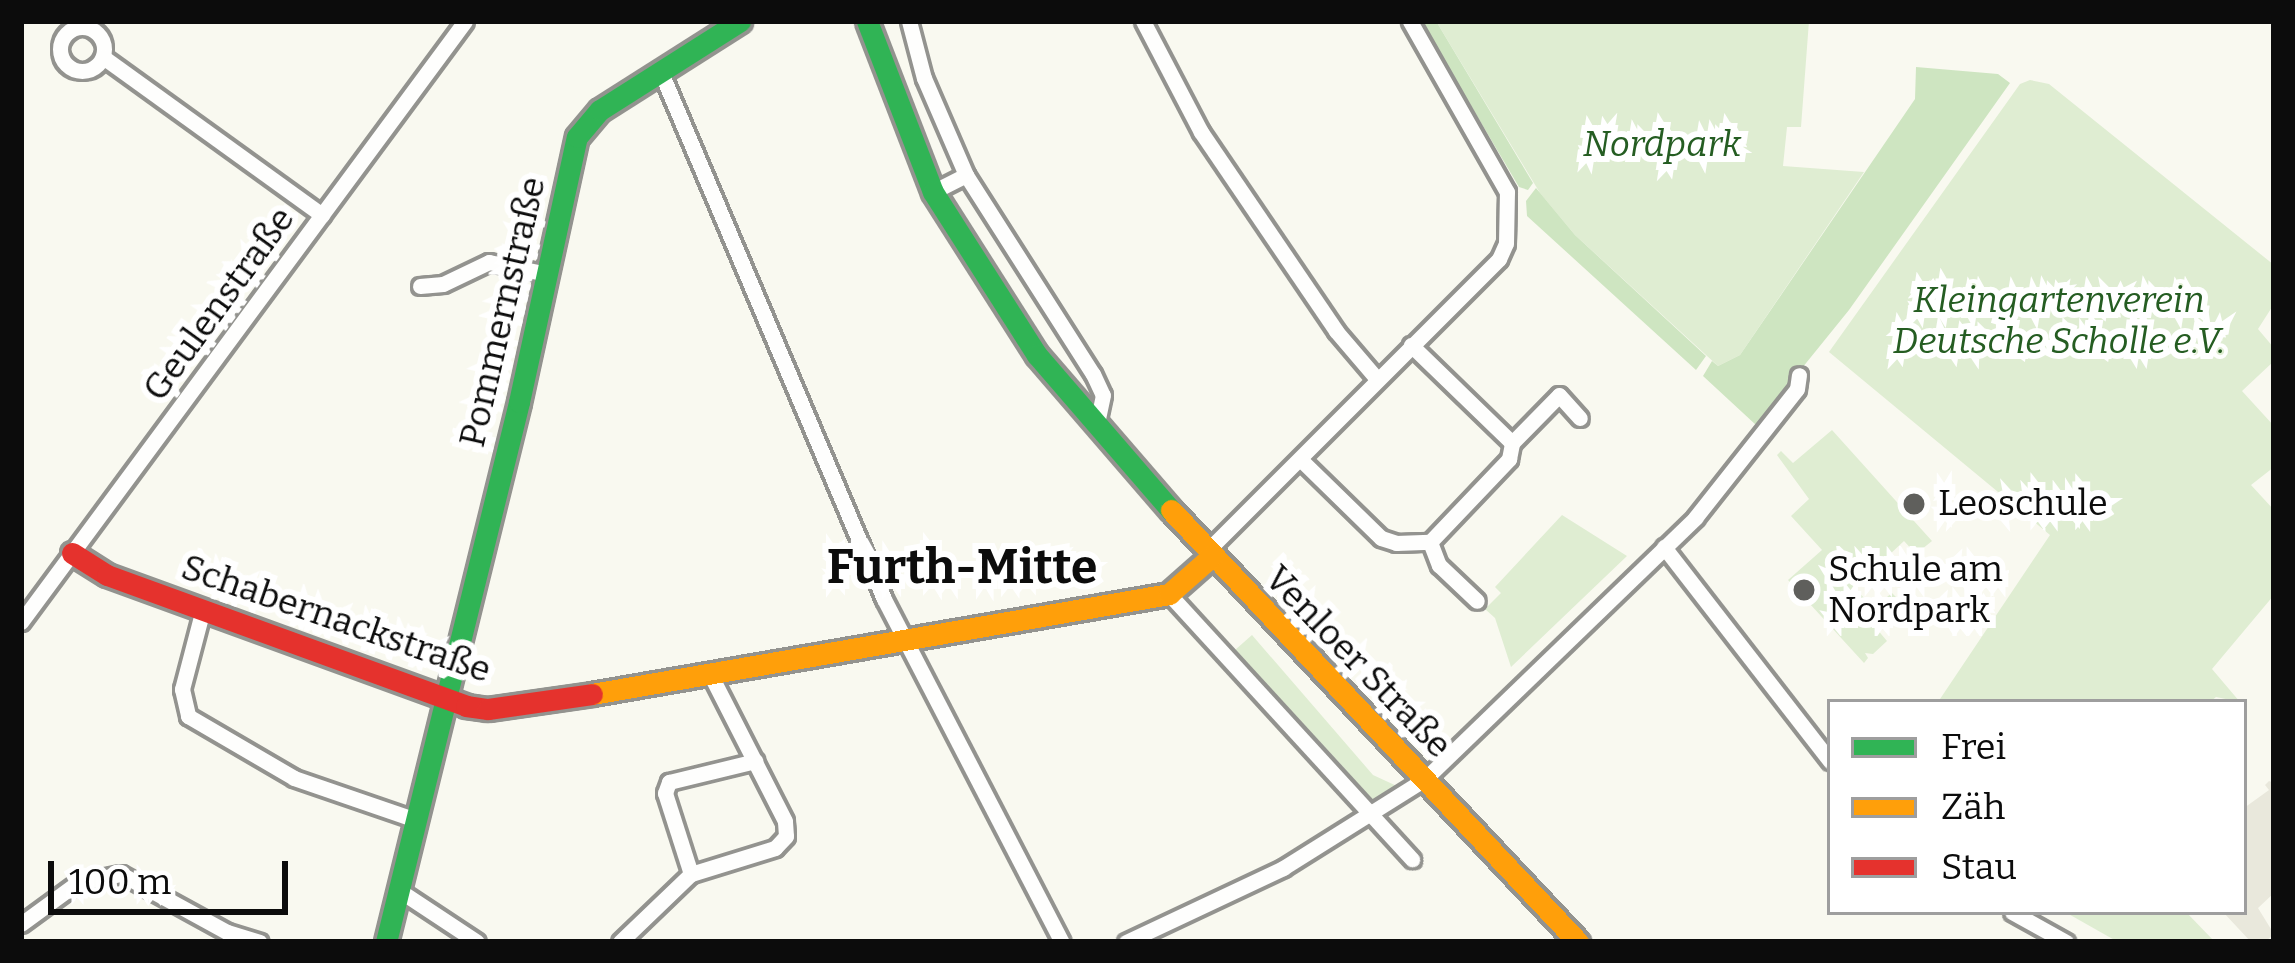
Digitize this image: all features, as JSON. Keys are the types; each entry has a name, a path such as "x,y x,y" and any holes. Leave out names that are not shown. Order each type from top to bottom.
{"street":[{"name":"Geulenstraße","path":"21,622 465,21"},
{"name":"Pommernstraße","path":"386,942 577,136 599,110 740,21"},
{"name":"Venloer Straße","path":"867,21 933,192 1025,338 1209,554 1578,942"},
{"path":"909,21 924,78 966,175 1103,395 1097,423"},
{"path":"1142,21 1201,132 1336,331 1377,379"},
{"path":"1410,21 1507,192 1510,229 1499,259 1169,594 1412,859"},
{"path":"94,25 103,41 103,57 85,71 62,59 60,45 66,33 94,25"},
{"path":"103,57 322,215"},
{"path":"661,70 905,641 1062,942"},
{"path":"933,192 966,175"},
{"path":"420,286 443,284 485,262 547,274"},
{"path":"1411,345 1512,443"},
{"path":"1126,942 1283,868 1425,779 1664,548 1760,439 1797,389 1799,375"},
{"path":"1300,458 1381,538 1396,544 1430,542 1509,459 1512,443 1559,395 1580,418"},
{"path":"1430,542 1439,565 1477,601"},
{"path":"1664,548 1827,756"},
{"name":"Schabernackstraße","path":"72,553 107,575 445,698 488,709 711,676 1169,594"},
{"path":"202,609 182,689 188,716 294,778 416,820"},
{"path":"620,942 691,874 775,848 787,836 711,676"},
{"path":"691,874 665,793 669,782 755,761"},
{"path":"21,924 77,883 121,874 226,937 260,942"},
{"path":"400,892 477,942"},
{"path":"2017,915 2066,942"}],"green space":[{"path":"1421,21 1436,21 1533,183 1528,190 1519,187"},
{"name":"Nordpark","path":"1436,21 1809,21 1801,127 1787,127 1783,166 1864,172 1740,355 1718,366 1575,235 1540,193"},
{"path":"1916,67 1998,74 2010,83 1849,310 1756,425 1703,376 1712,361 1718,366 1740,355 1915,99"},
{"name":"Kleingartenverein Deutsche Scholle e.V.","path":"2030,80 2049,84 2274,265 2274,304 2258,329 2274,348 2274,361 2242,391 2274,426 2274,467 2251,485 2274,510 2274,595 2212,669 2237,699 1940,699 2050,535 1829,352 2020,84"},
{"path":"1536,188 1575,235 1706,356 1696,370 1527,216 1526,201"},
{"path":"1832,430 1932,541 1916,554 1904,541 1873,570 1864,562 1846,578 1873,608 1892,593 1902,603 1876,628 1887,641 1873,654 1865,653 1864,663 1788,580 1822,550 1791,516 1809,499 1777,455 1781,451 1793,463"},
{"path":"1562,515 1627,556 1511,667 1495,618 1485,609 1501,593 1495,587"},
{"path":"1252,635 1373,775 1399,787 1377,805 1368,804 1341,774 1345,769 1235,650"},
{"path":"2070,915 2189,915 2215,942 2118,942"}],"shaded area":[{"path":"2274,783 2274,893 2258,908 2274,934 2265,942 2251,942 2226,915 2247,915 2247,806 2269,790 2265,785"}],"traffic: fast":[{"path":"386,942 519,402 577,137 600,110 740,21"},
{"path":"867,21 933,192 1037,355 1171,510"}],"traffic: slow":[{"path":"1171,510 1578,942"},
{"path":"592,694 1169,594 1212,556"}],"traffic: jam":[{"path":"72,553 107,575 466,706 488,709 592,694"}],"place":[{"name":"Leoschule","path":"1914,504"},
{"name":"Schule am Nordpark","path":"1804,590"}],"district":[{"name":"Furth-Mitte","path":"962,568"}]}
